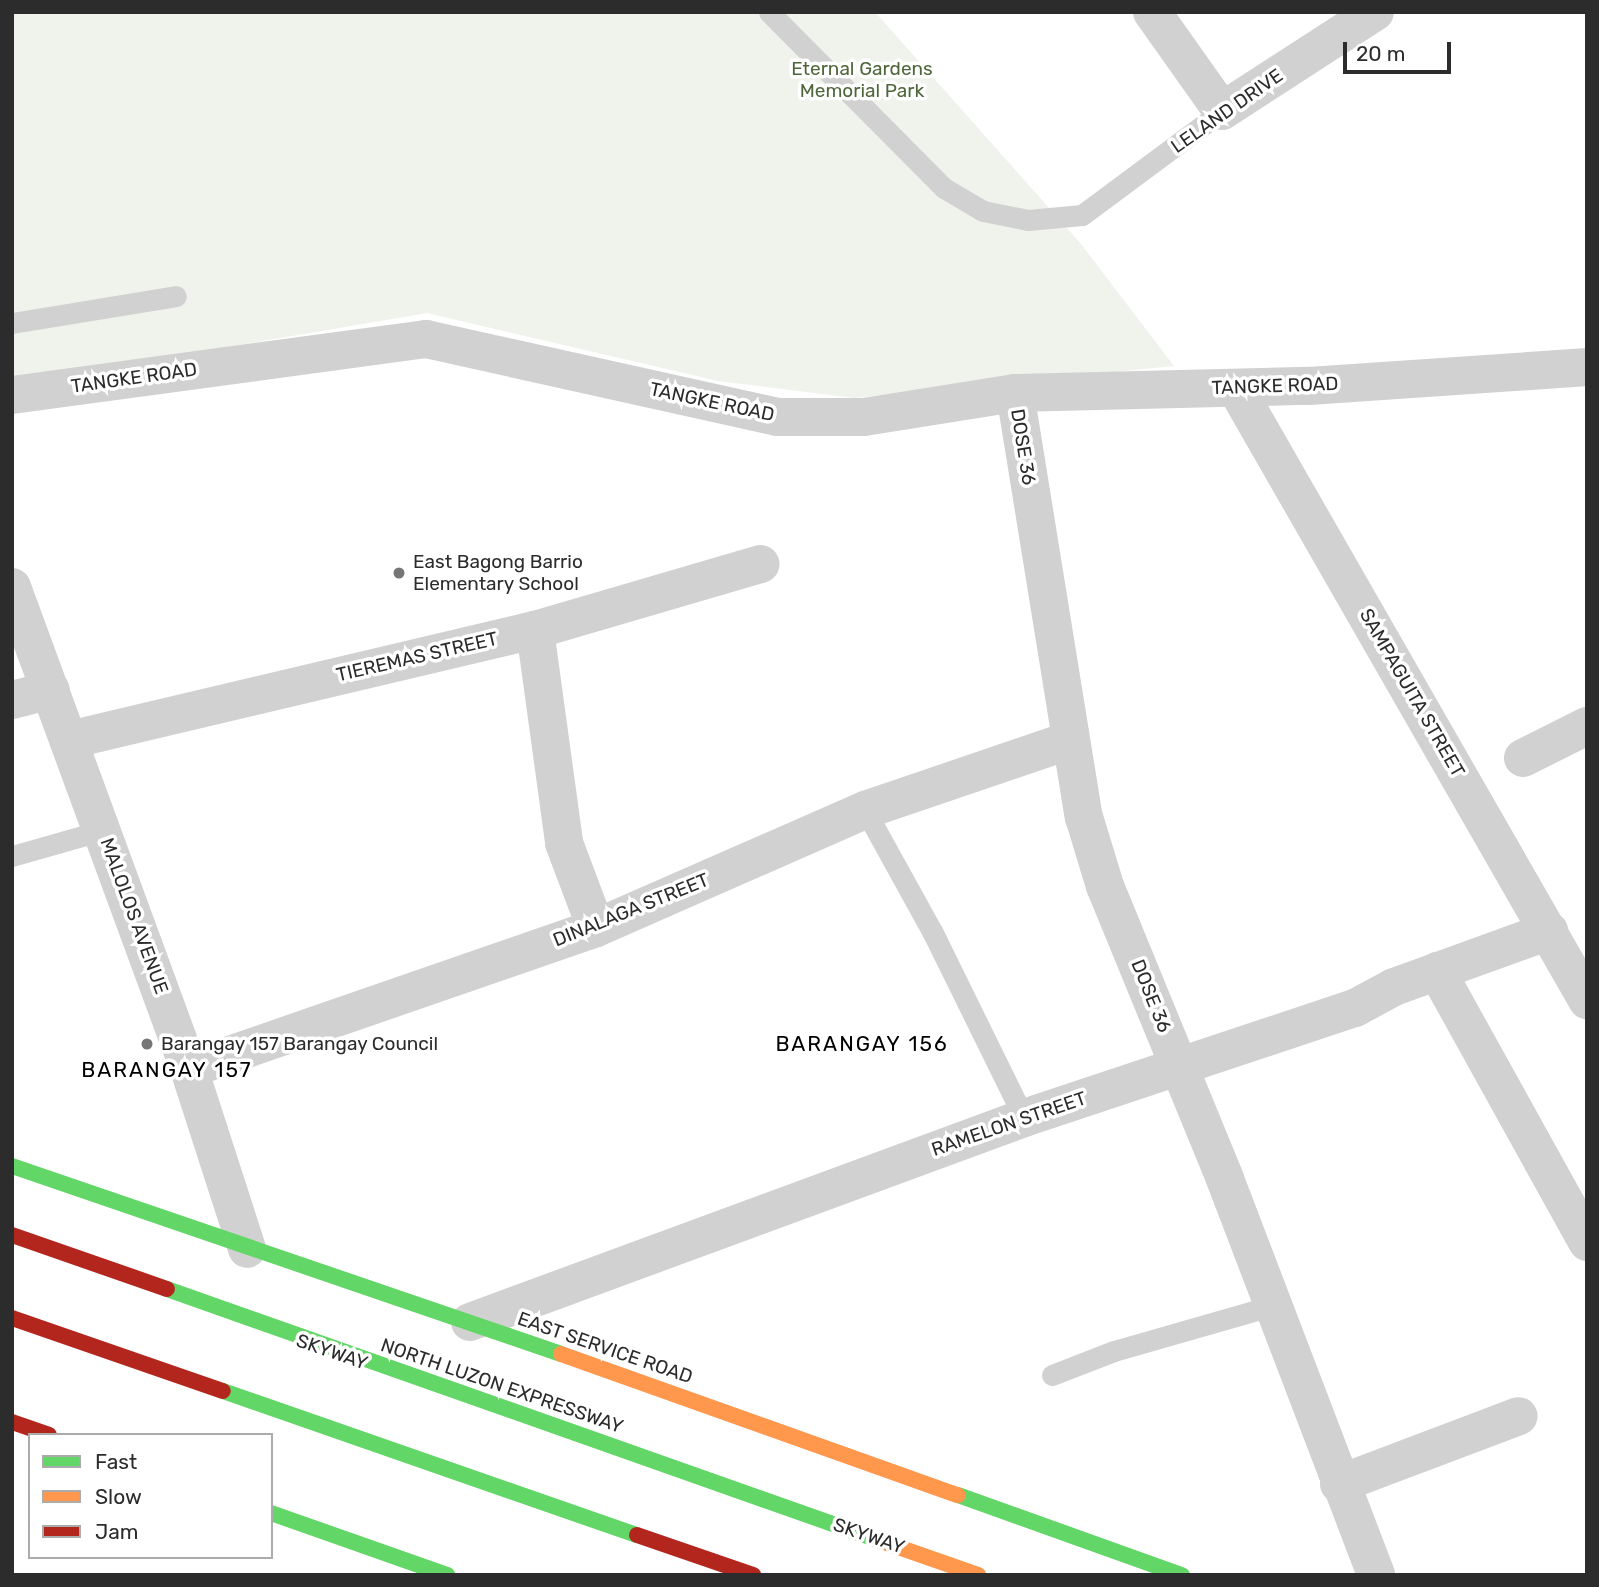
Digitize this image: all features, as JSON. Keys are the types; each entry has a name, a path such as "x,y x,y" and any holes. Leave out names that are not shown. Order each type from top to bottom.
{"main road":[{"name":"EAST SERVICE ROAD","path":"12,1166 247,1249 470,1322 1182,1575"},
{"name":"NORTH LUZON EXPRESSWAY","path":"12,1235 978,1575"},
{"path":"12,1318 753,1575"},
{"path":"12,1335 703,1575"},
{"path":"12,1422 43,1433"},
{"path":"273,1514 447,1575"},
{"path":"389,1575 390,1555"}],"street":[{"path":"1152,12 1222,111"},
{"name":"LELAND DRIVE","path":"1222,111 1375,12"},
{"name":"TANGKE ROAD","path":"12,395 426,339 777,417 864,417 1015,393 1236,387 1587,367"},
{"name":"SAMPAGUITA STREET","path":"1236,387 1587,1000"},
{"name":"DOSE 36","path":"1015,393 1068,741 1084,817 1105,886 1274,1305 1339,1484 1377,1575"},
{"name":"TIEREMAS STREET","path":"69,740 535,630 761,564"},
{"name":"MALOLOS AVENUE","path":"12,587 189,1069 247,1249"},
{"path":"535,630 564,843 596,928"},
{"path":"12,699 51,690"},
{"path":"1522,758 1587,726"},
{"name":"DINALAGA STREET","path":"189,1069 596,928 865,810 1068,741"},
{"name":"RAMELON STREET","path":"470,1322 1024,1118 1356,1007 1437,971 1549,931"},
{"path":"1437,971 1587,1242"},
{"path":"1339,1484 1519,1416"}],"lane":[{"name":"LELAND DRIVE","path":"769,12 944,188 983,211 1028,220 1082,215 1222,111"},
{"path":"12,323 176,296"},
{"path":"865,810 939,945 1024,1118"},
{"path":"12,856 103,830"},
{"path":"1052,1375 1114,1352 1274,1305"}],"green space":[{"name":"Eternal Gardens Memorial Park","path":"12,12 875,12 1081,244 1174,366 854,398 718,381 427,313 12,384"}],"traffic: fast":[{"path":"12,1166 561,1354"},
{"path":"167,1289 881,1541"},
{"path":"223,1391 637,1535"},
{"path":"958,1495 1182,1575"},
{"path":"273,1514 447,1575"}],"traffic: slow":[{"path":"561,1354 958,1495"},
{"path":"881,1541 978,1575"}],"traffic: jam":[{"path":"12,1235 167,1289"},
{"path":"12,1318 223,1391"},
{"path":"12,1422 43,1433"},
{"path":"637,1535 753,1575"}],"place":[{"name":"East Bagong Barrio Elementary School","path":"399,573"},
{"name":"Barangay 157 Barangay Council","path":"147,1044"}],"district":[{"name":"BARANGAY 156","path":"862,1044"},
{"name":"BARANGAY 157","path":"167,1070"}]}
